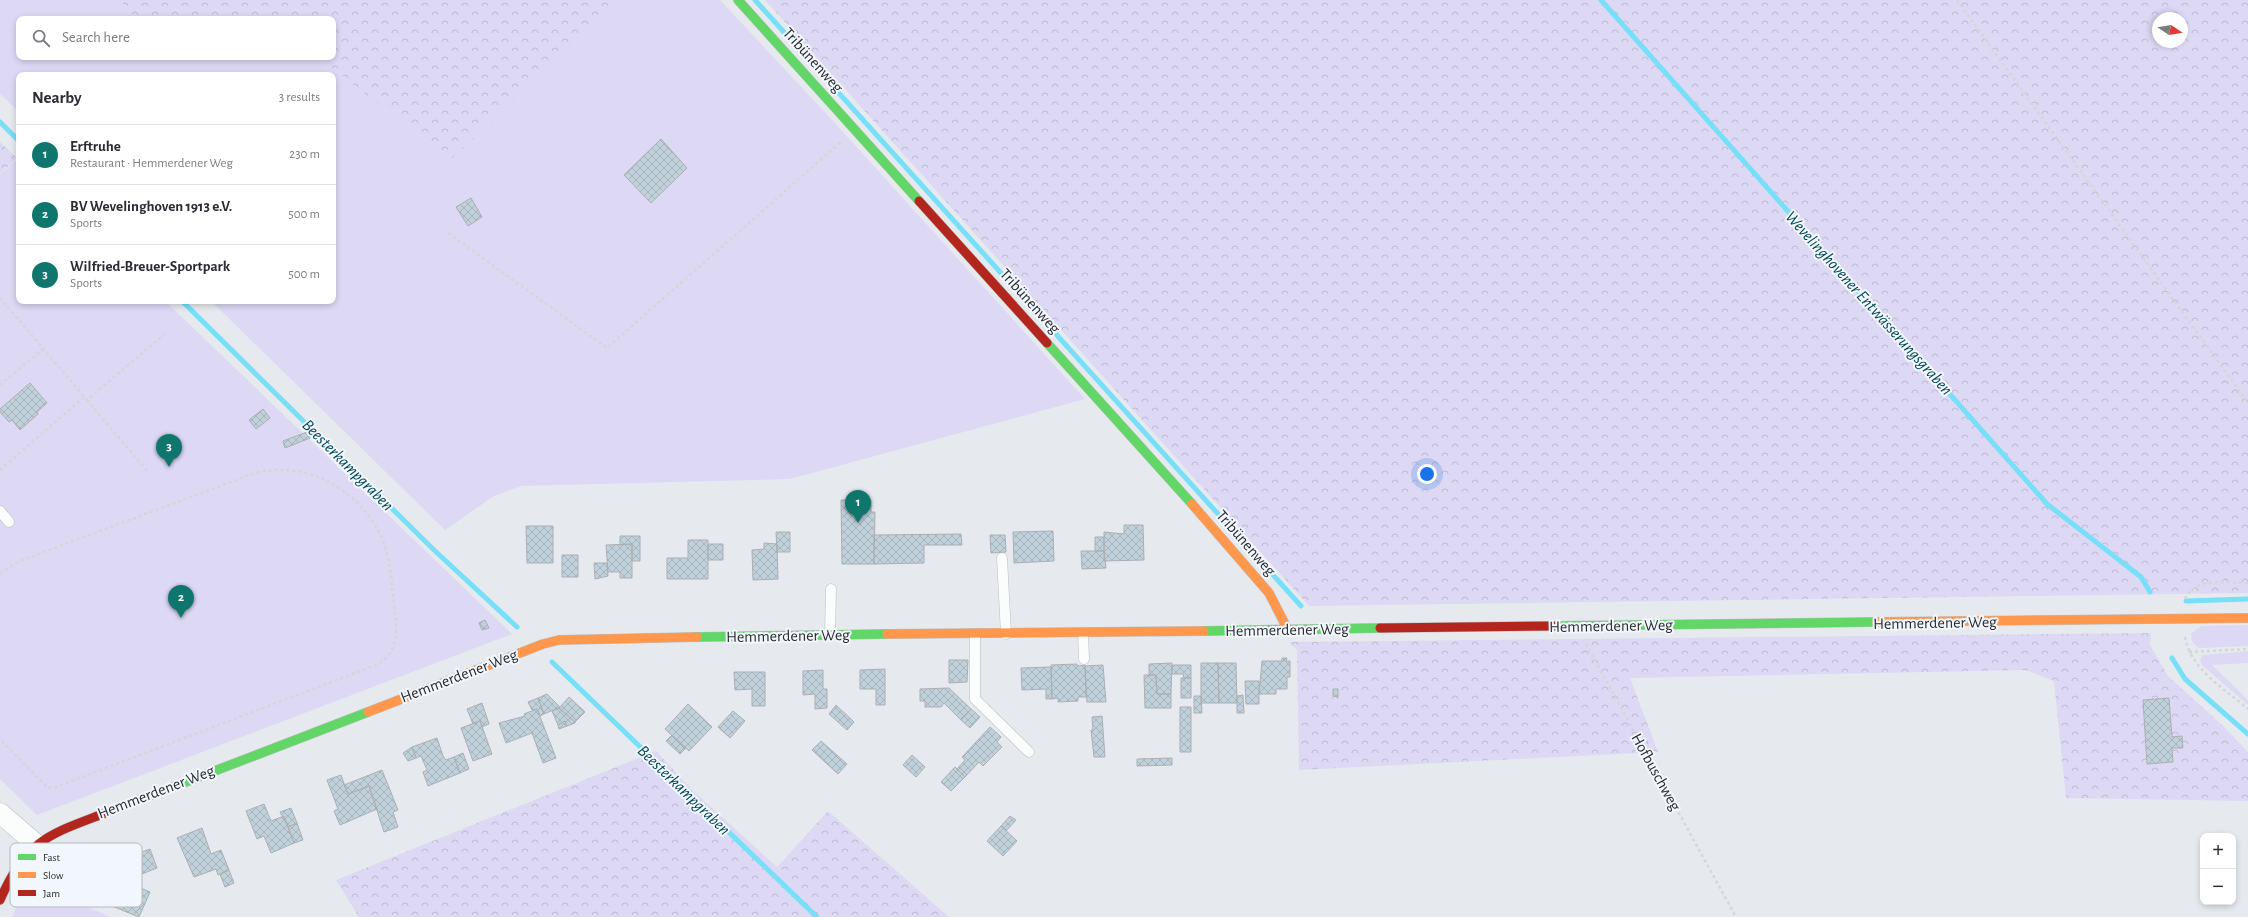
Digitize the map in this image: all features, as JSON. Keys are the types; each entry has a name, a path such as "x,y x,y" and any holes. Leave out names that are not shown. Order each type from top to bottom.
{"main road":[{"name":"Tribünenweg","path":"738,0 1255,576 1274,600 1288,630"},
{"name":"Hemmerdener Weg","path":"38,843 54,833 89,818 548,642 586,638 2248,618"},
{"name":"Hemmerdener Weg","path":"0,900 10,880"}],"street":[{"path":"0,813 35,843"}],"lane":[{"path":"0,511 9,522"},
{"path":"1002,558 1006,634"},
{"path":"830,635 831,588"},
{"path":"1083,633 1084,659"},
{"path":"975,634 975,699 1029,752"}],"path":[{"path":"1957,0 2248,403"},
{"path":"448,233 607,348 854,129"},
{"path":"0,298 148,472"},
{"path":"87,400 166,333"},
{"path":"0,385 43,349"},
{"path":"0,470 84,397"},
{"path":"0,573 20,561 252,474 270,470 300,472 327,481 346,492 373,521 387,555 397,633 393,648 389,655 376,665 56,787 48,788 0,739"},
{"path":"2183,606 2187,594 2199,585 2210,583 2248,583"},
{"name":"Hofbuschweg","path":"1576,626 1736,917"},
{"path":"2248,649 2189,652 2204,671 2248,709"}],"green space":[{"path":"0,0 119,0 134,16 16,16 16,60 322,61 451,159 625,0 720,0 833,121 1085,399 790,479 521,486 494,496 445,530 214,304 336,304 336,72 16,72 16,109 0,94"},
{"path":"119,0 625,0 451,159 322,61 317,60 336,60 336,16 134,16"},
{"path":"765,0 2248,0 2248,593 1309,606"},
{"path":"0,142 16,157 16,159 0,174"},
{"path":"16,160 16,304 168,304 512,634 37,815 0,779 0,175"},
{"path":"2248,625 2248,646 2199,648 2191,639 2191,634 2201,626"},
{"path":"2151,633 2150,645 2168,676 2223,726 2248,752 2248,801 2066,798 2054,681 2026,670 1630,678 1658,752 1299,770 1297,650 1289,642"},
{"path":"2248,651 2248,663 2212,665 2248,700 2248,705 2202,665 2200,660 2203,655"},
{"path":"656,751 690,788 777,867 828,811 949,917 359,917 336,880"},
{"path":"17,907 87,907 111,917 12,917"}],"building":[{"path":"661,139 687,168 651,203 624,175"},
{"path":"471,198 482,217 468,226 456,207"},
{"path":"30,383 47,403 37,412 38,414 20,430 12,420 9,422 0,412 0,409"},
{"path":"263,409 270,418 256,429 249,420"},
{"path":"307,432 310,438 285,448 283,441"},
{"path":"841,500 871,500 871,512 875,512 874,564 842,564"},
{"path":"1124,525 1143,525 1144,560 1104,561 1104,532 1124,534"},
{"path":"526,526 553,526 553,563 527,563"},
{"path":"1053,531 1054,561 1014,563 1013,532"},
{"path":"776,532 790,532 790,552 777,552"},
{"path":"961,534 962,545 924,545 924,563 874,564 874,535"},
{"path":"990,535 1005,535 1006,552 991,553"},
{"path":"620,536 640,536 640,561 632,561 632,544 620,545"},
{"path":"1095,537 1104,537 1104,551 1095,551"},
{"path":"688,540 708,540 708,579 667,579 667,558 688,558"},
{"path":"764,543 777,544 778,579 753,580 752,550 764,549"},
{"path":"632,544 632,578 620,578 620,572 608,572 606,545"},
{"path":"708,544 723,544 723,560 708,560"},
{"path":"1081,551 1104,551 1106,568 1082,569"},
{"path":"562,555 578,555 578,577 562,577"},
{"path":"594,563 607,563 608,576 595,579"},
{"path":"485,620 489,628 482,630 479,623"},
{"path":"1282,658 1287,658 1286,661 1290,661 1290,677 1287,677 1287,689 1276,689 1276,694 1259,694 1262,661 1282,661"},
{"path":"949,660 968,660 967,682 949,683"},
{"path":"1172,663 1171,694 1157,694 1156,675 1149,675 1149,664"},
{"path":"1201,663 1218,663 1219,703 1201,703"},
{"path":"1218,663 1236,663 1237,703 1219,703"},
{"path":"1077,664 1077,666 1085,665 1086,697 1078,697 1078,701 1058,702 1058,698 1052,699 1051,665"},
{"path":"1103,665 1106,702 1087,702 1085,666"},
{"path":"1172,665 1191,665 1191,678 1184,678 1183,674 1172,674"},
{"path":"1051,667 1052,699 1046,699 1046,689 1022,690 1021,668"},
{"path":"885,669 885,705 876,705 876,689 860,689 860,670"},
{"path":"823,670 823,689 827,689 827,708 815,709 815,694 803,695 803,671"},
{"path":"734,672 765,672 765,706 752,706 752,689 735,690"},
{"path":"1144,675 1156,675 1157,694 1171,694 1171,708 1145,708"},
{"path":"1181,678 1191,678 1191,698 1181,698"},
{"path":"1245,681 1259,681 1259,704 1246,704"},
{"path":"949,688 971,709 961,720 944,703 941,707 925,707 925,701 920,701 920,689"},
{"path":"1333,689 1338,689 1338,697 1333,696"},
{"path":"547,694 560,707 544,714 538,698"},
{"path":"1243,695 1244,713 1237,713 1237,696"},
{"path":"1194,696 1201,696 1202,713 1194,713"},
{"path":"569,697 585,712 575,722 559,708"},
{"path":"538,698 544,714 540,716 537,709 532,710 528,702"},
{"path":"2169,698 2172,737 2182,736 2183,748 2172,748 2173,762 2147,764 2143,700"},
{"path":"482,703 489,724 482,727 480,721 473,724 467,709"},
{"path":"688,704 712,727 689,751 665,729"},
{"path":"836,705 854,722 847,730 829,714"},
{"path":"1180,707 1191,707 1191,752 1180,752"},
{"path":"559,708 575,723 567,726 565,721 558,725 552,711"},
{"path":"537,709 556,758 543,763 532,733 506,743 499,723 525,716 524,714"},
{"path":"971,709 980,717 970,728 961,720"},
{"path":"733,711 745,721 730,738 718,727"},
{"path":"1102,716 1105,757 1094,757 1091,730 1093,730 1092,717"},
{"path":"480,721 492,754 473,761 461,728"},
{"path":"565,721 567,726 559,729 558,725"},
{"path":"990,727 1001,737 997,742 1002,747 983,766 979,762 965,777 957,769 965,760 962,757"},
{"path":"672,735 686,748 680,754 666,741"},
{"path":"437,738 443,756 446,760 454,757 460,773 428,786 423,772 427,770 421,756 416,758 412,747"},
{"path":"821,741 847,764 838,774 812,750"},
{"path":"412,747 416,758 408,761 403,753"},
{"path":"463,753 469,769 460,773 454,757"},
{"path":"912,755 925,767 916,777 903,765"},
{"path":"1172,758 1172,765 1137,766 1137,759"},
{"path":"955,767 965,777 951,791 941,782"},
{"path":"382,770 398,810 393,812 398,827 384,832 369,786 348,794 344,785"},
{"path":"341,775 348,794 369,786 377,809 340,825 334,811 338,809 327,780"},
{"path":"264,804 271,821 284,816 294,843 271,853 264,836 257,839 246,811"},
{"path":"291,808 297,823 288,827 280,812"},
{"path":"1010,816 1016,820 1006,831 1001,826"},
{"path":"297,823 303,840 294,843 288,827"},
{"path":"1001,826 1017,841 1003,856 987,841"},
{"path":"202,828 211,854 221,850 229,870 218,875 216,869 194,877 177,838"},
{"path":"150,849 157,868 142,874 142,852"},
{"path":"229,870 234,883 225,887 220,874"},
{"path":"142,889 150,892 139,917 114,907 142,907"}],"waterway":[{"path":"755,0 1301,606"},
{"name":"Wevelinghovener Entwässerungsgraben","path":"1601,0 2047,504 2141,577 2150,592"},
{"name":"Beesterkampgraben","path":"0,122 16,138"},
{"name":"Beesterkampgraben","path":"185,304 434,550 517,627"},
{"path":"2186,601 2248,599"},
{"name":"Wevelinghovener Entwässerungsgraben","path":"2172,658 2185,679 2248,734"},
{"name":"Beesterkampgraben","path":"552,662 817,917"}],"traffic: fast":[{"path":"738,0 919,201"},
{"path":"1047,343 1192,504"},
{"path":"1553,626 1877,622"},
{"path":"1204,631 1380,628"},
{"path":"697,637 887,634"},
{"path":"113,810 368,712"}],"traffic: slow":[{"path":"1192,504 1269,593 1288,630"},
{"path":"1877,622 2248,618"},
{"path":"887,634 1204,631"},
{"path":"368,712 543,644 559,640 697,637"}],"traffic: jam":[{"path":"919,201 1047,343"},
{"path":"1380,628 1553,626"},
{"path":"40,843 58,832 113,810"},
{"path":"0,900 10,879"}],"place":[{"name":"Wilfried-Breuer-Sportpark","path":"169,467"},
{"name":"Erftruhe","path":"858,523"},
{"name":"BV Wevelinghoven 1913 e.V.","path":"181,618"}]}
